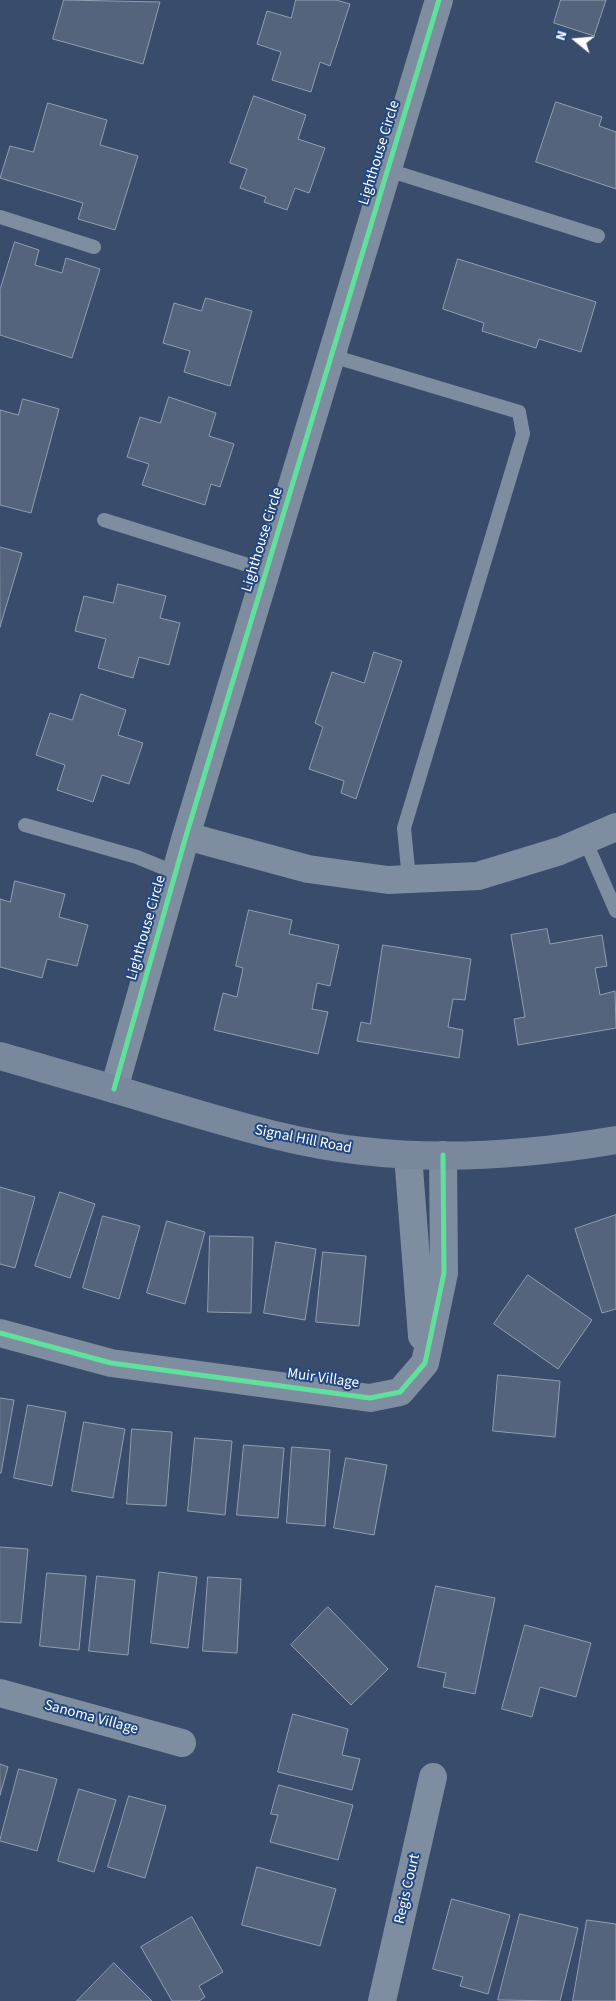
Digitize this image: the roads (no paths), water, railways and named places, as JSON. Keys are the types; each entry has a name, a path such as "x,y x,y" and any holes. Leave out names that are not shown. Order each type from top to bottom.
{"street":[{"name":"Lighthouse Circle","path":"114,1089 186,836 439,0"},
{"path":"186,836 308,868 388,880 478,876 560,850 616,827"},
{"name":"Signal Hill Road","path":"0,1056 246,1128 306,1143 362,1151 408,1155 444,1155 560,1149 616,1140"},
{"path":"408,1155 425,1363"},
{"name":"Muir Village","path":"0,1333 110,1363 370,1398 400,1392 425,1363 444,1273 444,1155"},
{"name":"Sanoma Village","path":"0,1693 182,1743"},
{"name":"Regis Court","path":"382,2001 433,1777"}],"lane":[{"path":"388,170 598,236"},
{"path":"0,217 94,247"},
{"path":"332,356 519,412 523,434 404,828 409,879"},
{"path":"104,520 267,571"},
{"path":"25,825 137,857 176,873"},
{"path":"585,840 616,911"}]}
